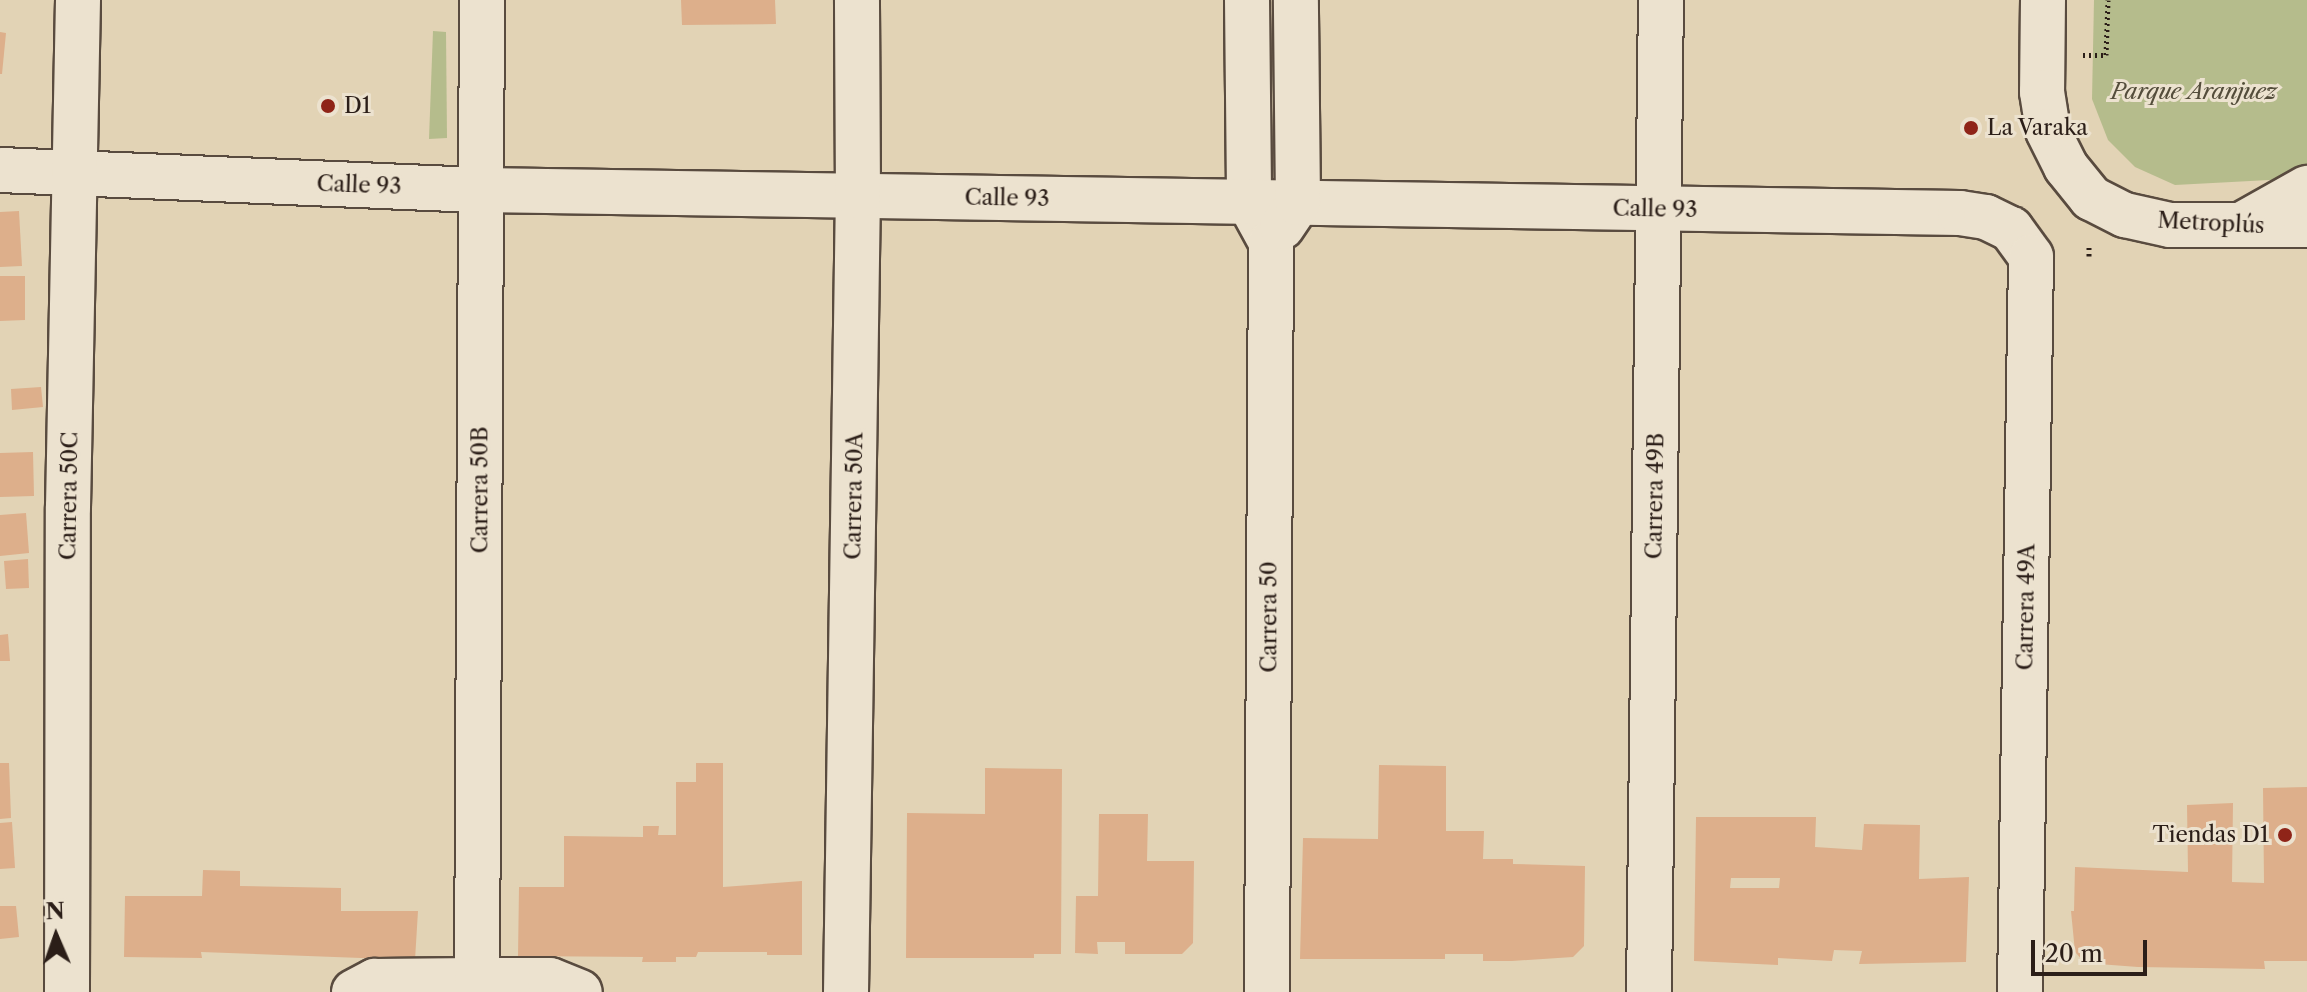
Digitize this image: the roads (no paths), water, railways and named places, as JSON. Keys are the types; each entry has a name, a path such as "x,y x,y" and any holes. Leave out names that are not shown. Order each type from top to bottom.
{"street":[{"name":"Carrera 50C","path":"67,992 68,507 78,0"},
{"name":"Carrera 50B","path":"477,980 482,0"},
{"name":"Carrera 50A","path":"846,992 858,196 857,0"},
{"name":"Carrera 50","path":"1247,0 1249,202 1271,242 1267,992"},
{"path":"1271,242 1298,203 1296,0"},
{"name":"Carrera 49B","path":"1649,992 1661,0"},
{"name":"Metroplús","path":"2043,0 2042,92 2048,131 2066,167 2091,198 2125,215 2170,225 2307,225"},
{"name":"Calle 93","path":"0,170 481,190 1960,213 1986,217 2011,229"},
{"path":"2239,226 2307,188"},
{"name":"Carrera 49A","path":"2011,229 2031,257 2020,992"},
{"path":"354,992 375,981 477,980 550,980 580,992"}],"place":[{"name":"D1","path":"328,106"},
{"name":"La Varaka","path":"1971,128"},
{"name":"Tiendas D1","path":"2285,835"}],"park label":[{"name":"Parque Aranjuez","path":"2194,92"}]}
